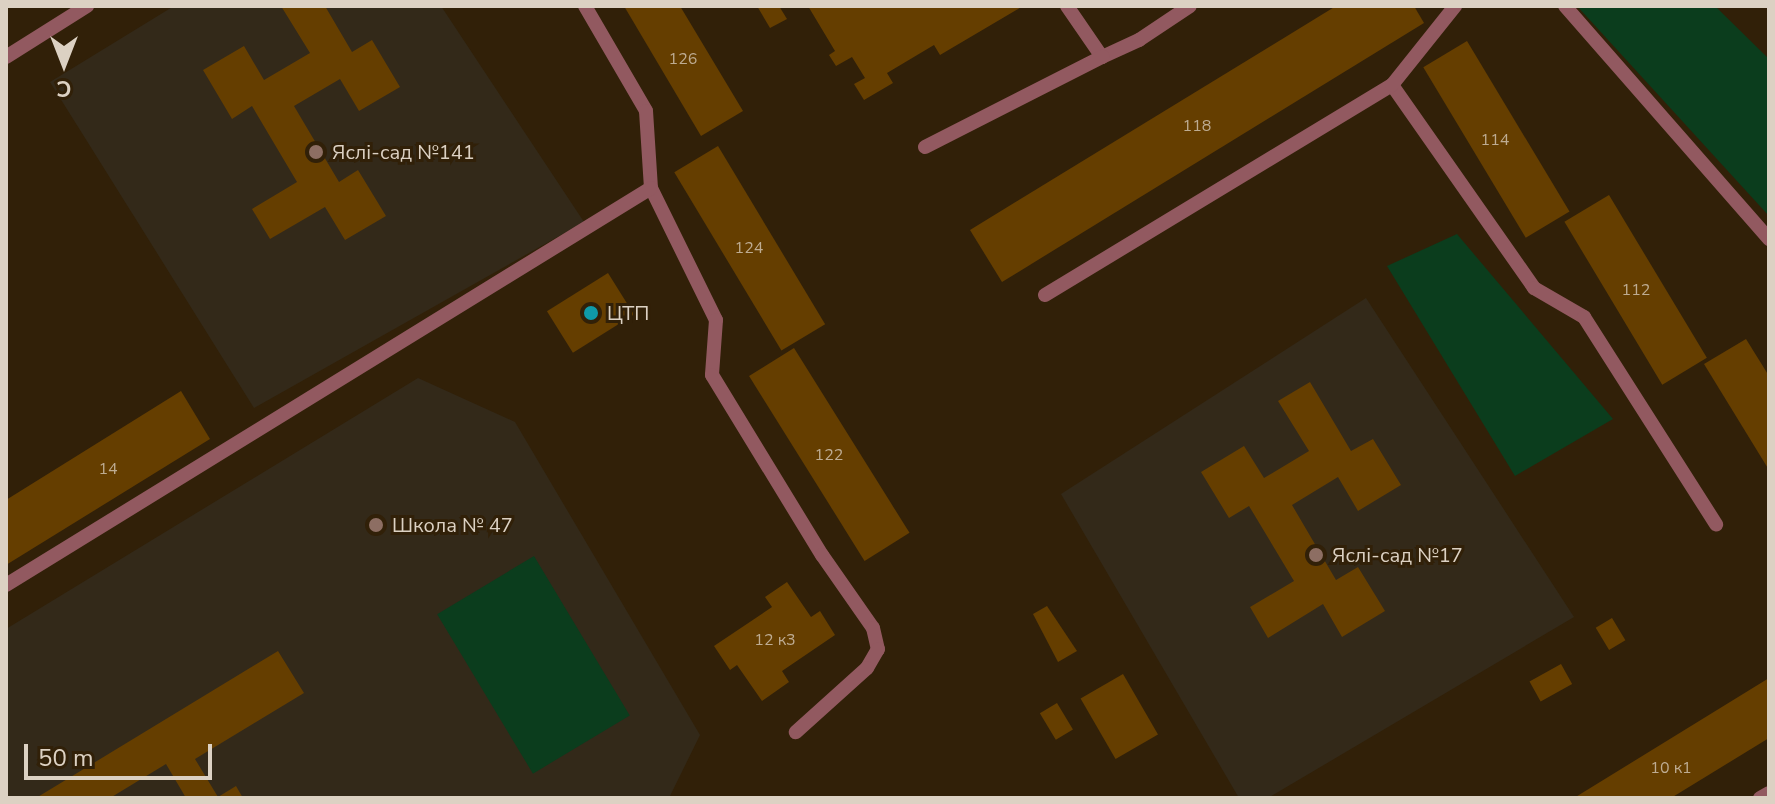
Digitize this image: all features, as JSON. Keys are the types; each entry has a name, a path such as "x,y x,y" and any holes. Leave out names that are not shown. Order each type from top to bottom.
{"lane":[{"path":"6,57 87,6"},
{"path":"585,6 646,111 651,188 716,320 712,375 822,555 873,628 878,649 867,668 796,732"},
{"path":"1067,6 1102,57"},
{"path":"925,147 1139,40 1190,6"},
{"path":"1045,295 1392,85 1455,6"},
{"path":"1565,6 1769,239"},
{"path":"1392,85 1534,288 1584,317 1716,524"},
{"path":"6,585 651,188"},
{"path":"1760,798 1769,793"}],"shaded area":[{"name":"Яслі-сад №141","path":"174,6 441,6 584,222 254,408 50,82"},
{"name":"Яслі-сад №17","path":"1366,298 1574,617 1268,798 1239,798 1061,494"},
{"name":"Школа № 47","path":"418,378 515,422 700,735 669,798 6,798 6,629"}],"green space":[{"path":"1577,6 1715,6 1769,59 1769,216"},
{"path":"1457,234 1613,419 1515,476 1387,266"},
{"path":"534,556 630,715 533,774 437,614"}],"building":[{"path":"281,6 325,6 352,52 372,40 400,87 359,111 340,79 294,106 339,182 358,170 386,216 345,240 325,207 270,239 252,209 297,182 252,106 232,119 203,70 244,46 264,80 310,53"},
{"path":"624,6 680,6 743,111 701,136"},
{"path":"757,6 779,6 787,19 770,28"},
{"path":"808,6 1023,6 940,55 934,45 887,73 893,83 864,100 854,84 865,78 852,57 836,66 829,55 835,51"},
{"path":"1336,6 1414,6 1424,23 1002,282 970,230"},
{"path":"1467,41 1569,212 1526,238 1423,67"},
{"path":"718,146 825,324 781,351 674,172"},
{"path":"1609,195 1707,358 1662,385 1564,222"},
{"name":"ЦТП","path":"608,273 634,315 573,353 547,311"},
{"path":"1746,339 1769,376 1769,470 1704,364"},
{"path":"794,348 910,533 865,561 749,376"},
{"path":"1310,382 1351,451 1373,439 1401,485 1358,511 1338,477 1292,505 1336,580 1358,567 1385,611 1342,637 1323,604 1268,638 1250,607 1294,581 1249,506 1229,518 1201,472 1244,446 1264,478 1309,451 1278,401"},
{"path":"181,391 210,439 6,565 6,500"},
{"path":"787,582 811,617 820,611 835,635 782,671 789,682 762,701 737,665 730,670 714,646 772,607 765,597"},
{"path":"1047,606 1077,651 1058,662 1033,614"},
{"path":"1612,618 1625,640 1609,650 1596,628"},
{"path":"278,651 304,693 195,759 218,797 236,786 243,798 186,798 166,764 110,798 36,798"},
{"path":"1561,664 1572,684 1541,702 1530,681"},
{"path":"1123,674 1158,735 1116,759 1081,698"},
{"path":"1769,678 1769,738 1671,798 1574,798"},
{"path":"1057,703 1073,730 1056,740 1040,713"}],"place":[{"name":"Яслі-сад №141","path":"316,152"},
{"name":"ЦТП","path":"591,313"},
{"name":"Школа № 47","path":"376,525"},
{"name":"Яслі-сад №17","path":"1316,555"}]}
